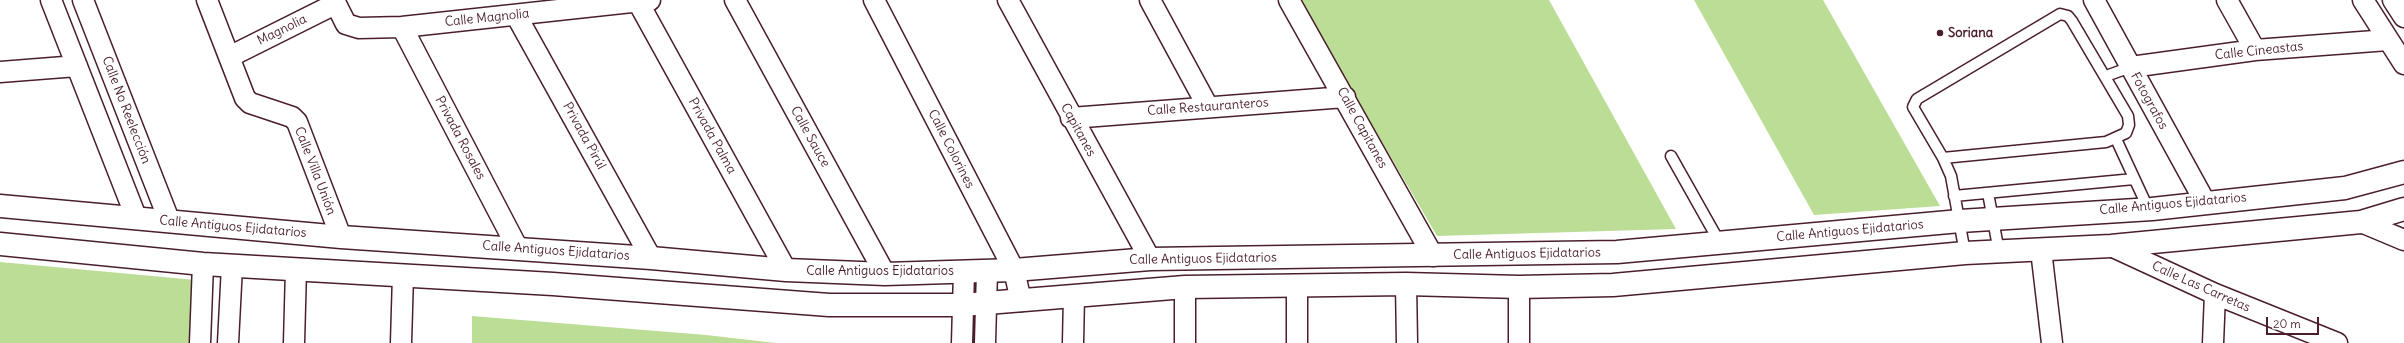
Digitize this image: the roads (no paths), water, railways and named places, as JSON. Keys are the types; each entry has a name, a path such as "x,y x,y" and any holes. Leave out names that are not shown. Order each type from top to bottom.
{"street":[{"path":"51,0 136,217"},
{"name":"Calle No Reelección","path":"83,0 169,220"},
{"name":"Calle Villa Unión","path":"207,0 245,98 250,103 292,117 297,122 341,237"},
{"name":"Calle Sauce","path":"735,0 885,274"},
{"name":"Calle Colorines","path":"874,0 1014,270 1021,301"},
{"name":"Capitanes","path":"1008,0 1071,118 1150,259"},
{"path":"1150,0 1208,107"},
{"name":"Calle Capitanes","path":"1289,0 1345,97 1433,256"},
{"name":"Fotografos","path":"2094,0 2205,202"},
{"path":"2227,0 2255,50"},
{"path":"2364,0 2404,64"},
{"path":"2393,0 2404,17"},
{"name":"Calle Magnolia","path":"334,2 341,18 351,27 402,27 644,1"},
{"name":"Privada Palma","path":"644,1 786,270"},
{"name":"Magnolia","path":"229,57 334,2"},
{"name":"Privada Pirúl","path":"516,15 651,258"},
{"name":"Privada Rosales","path":"402,27 518,249"},
{"name":"Calle Cineastas","path":"2131,67 2255,50 2388,40"},
{"path":"0,72 77,66"},
{"name":"Calle Restauranteros","path":"1071,118 1345,97"},
{"name":"Calle Antiguos Ejidatarios","path":"0,206 136,217 341,237 651,258 786,270 885,274 1014,270 1150,259 1433,256 1617,252 1960,220 2148,208 2345,188 2404,172"},
{"path":"0,244 203,264 403,275 829,305 962,305 1185,287 1406,284 1520,288 1613,285 1965,253 2111,246 2361,222 2404,209"},
{"path":"2361,222 2404,240"},
{"name":"Calle Las Carretas","path":"2111,246 2215,294 2331,342"},
{"path":"2041,250 2052,343"},
{"path":"200,343 203,264"},
{"path":"228,343 232,266"},
{"path":"294,343 296,269"},
{"path":"985,343 984,304 986,271"},
{"path":"962,343 964,272"},
{"path":"401,343 403,275"},
{"path":"1406,284 1407,343"},
{"path":"1297,285 1297,343"},
{"path":"1185,287 1185,343"},
{"path":"1519,343 1520,288"},
{"path":"2213,343 2215,294"},
{"path":"1073,343 1074,296"}],"lane":[{"path":"1943,158 2094,144 2116,139 2126,133 2130,125 2128,116 2106,76 2072,21 2068,16 2060,14 2054,16 1914,103 1915,113 1943,158 1951,176 1965,253"},
{"path":"2106,76 2131,67"},
{"path":"2116,139 2148,208"},
{"path":"1671,156 1720,243"},
{"path":"1954,196 2134,179"},
{"path":"1988,193 1999,252"}],"place":[{"name":"Soriana","path":"1940,33"}]}
